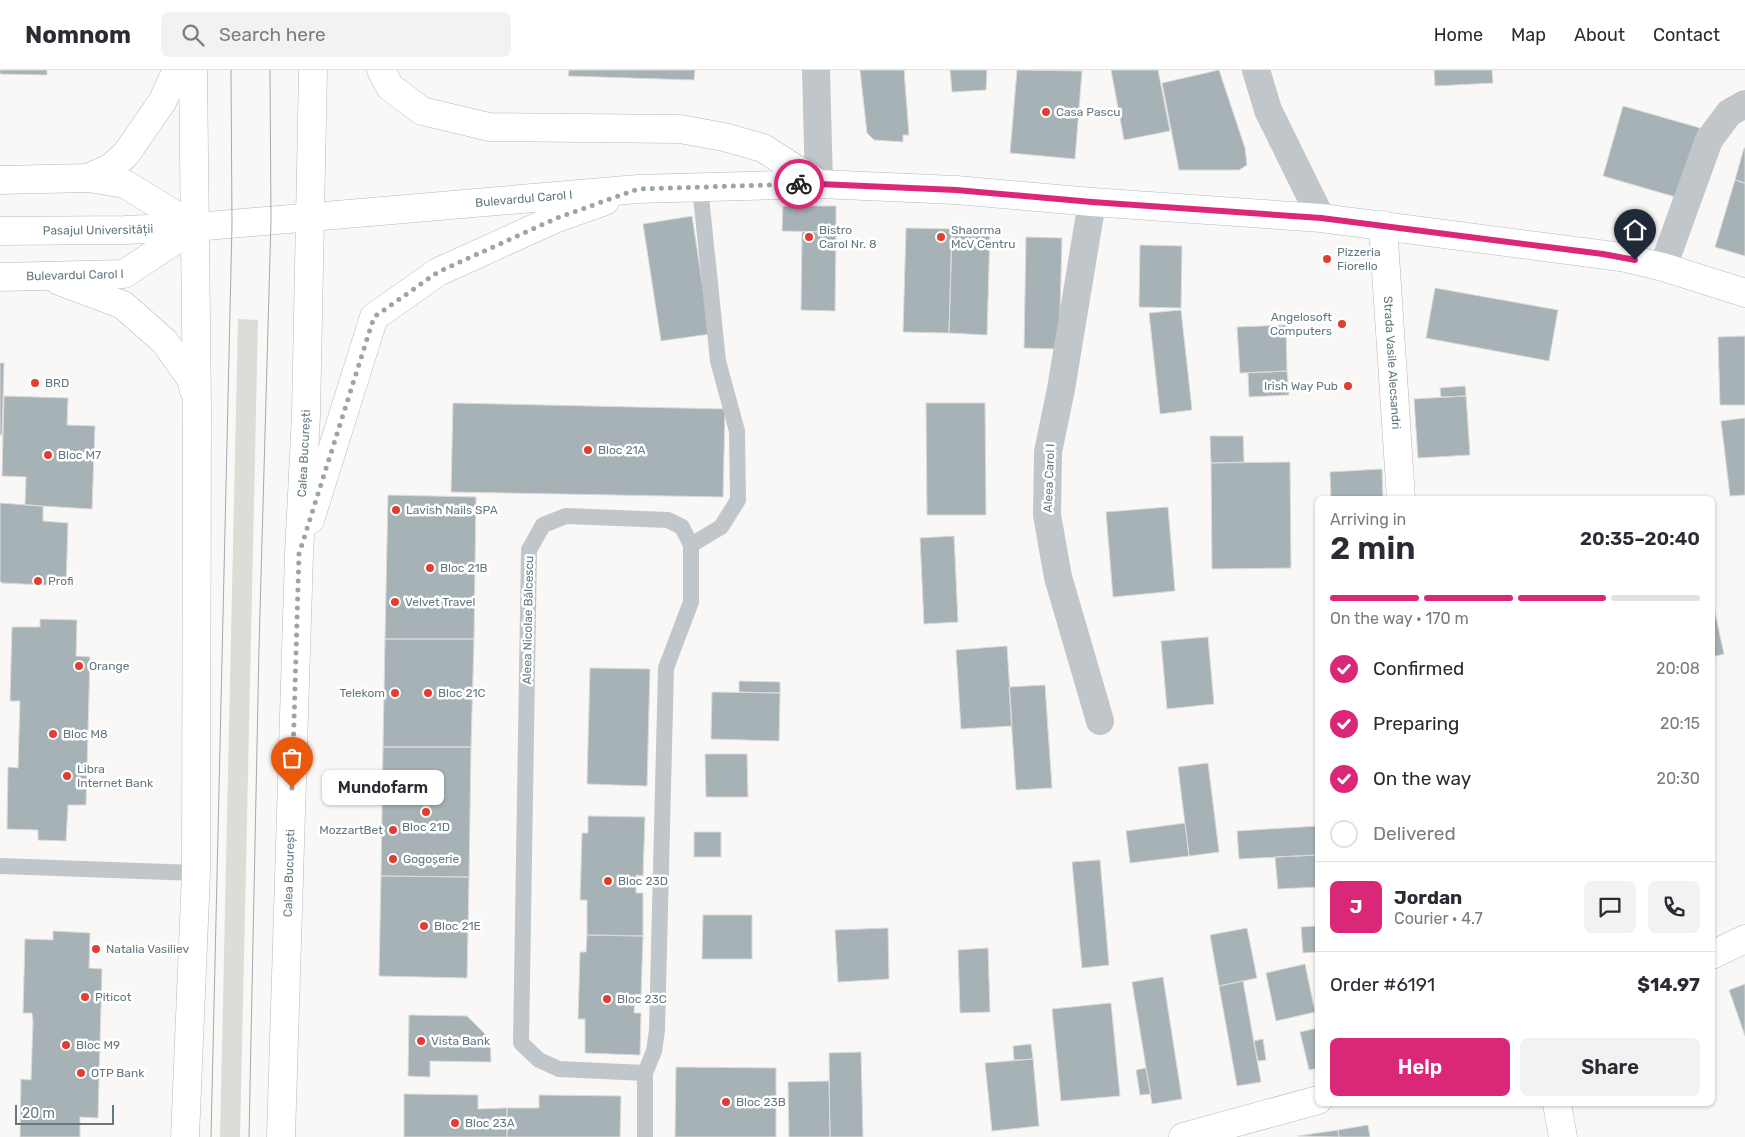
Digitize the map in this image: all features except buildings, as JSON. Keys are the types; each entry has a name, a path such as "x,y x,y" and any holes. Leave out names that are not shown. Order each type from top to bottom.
{"main road":[{"path":"88,178 112,167 126,154 162,102 177,70"},
{"path":"185,1137 196,873 197,406 193,70"},
{"name":"Calea București","path":"281,1137 299,554 306,415 313,70"},
{"path":"381,70 390,87 422,111 489,127 680,129 724,137 763,148 819,184"},
{"path":"0,180 88,178 125,184 195,227"},
{"name":"Bulevardul Carol I","path":"0,278 124,274 195,227 638,189 819,184 956,190 1092,202 1321,218 1383,225 1621,257 1663,267 1745,293"},
{"path":"299,554 374,317 438,272 557,218 638,189"},
{"name":"Strada Vasile Alecsandri","path":"1383,225 1401,496"},
{"name":"Pasajul Universității","path":"0,231 124,230 195,227"},
{"path":"48,277 123,305 165,342 191,379 197,406"},
{"path":"1715,954 1745,939"},
{"path":"1183,1137 1315,1101"},
{"path":"1557,1106 1563,1137"}],"street":[{"path":"816,70 819,184"},
{"path":"1256,70 1268,110 1321,218"},
{"path":"1663,267 1709,140 1729,113 1745,104"},
{"name":"Aleea Carol I","path":"1092,202 1061,389 1048,452 1046,514 1058,577 1100,721"}],"lane":[{"path":"645,1137 645,1073 654,1051 657,1030 666,668 691,602 691,545 721,527 738,500 737,431 718,361 700,188"},
{"name":"Aleea Nicolae Bălcescu","path":"645,1073 559,1069 539,1060 521,1043 529,550 542,525 566,516 668,520 682,527 691,545"},
{"path":"0,866 196,873"}],"shaded area":[{"path":"238,319 258,320 240,1137 220,1137"}],"tram line":[{"path":"211,1137 232,225 231,70"},
{"path":"249,1137 259,648 271,221 270,70"}],"way so far":[{"path":"292,788 299,554 374,317 438,272 557,218 638,189 799,184"}],"place":[{"name":"Casa Pascu","path":"1046,112"},
{"name":"Bistro Carol Nr. 8","path":"809,237"},
{"name":"Shaorma McV Centru","path":"941,237"},
{"name":"Pizzeria Fiorello","path":"1327,259"},
{"name":"Angelosoft Computers","path":"1342,324"},
{"name":"BRD","path":"35,383"},
{"name":"Irish Way Pub","path":"1348,386"},
{"name":"Bloc 21A","path":"588,450"},
{"name":"Bloc M7","path":"48,455"},
{"name":"Lavish Nails SPA","path":"396,510"},
{"name":"Bloc 21B","path":"430,568"},
{"name":"Profi","path":"38,581"},
{"name":"Velvet Travel","path":"395,602"},
{"name":"Orange","path":"79,666"},
{"name":"Telekom","path":"395,693"},
{"name":"Bloc 21C","path":"428,693"},
{"name":"Bloc M8","path":"53,734"},
{"name":"Libra Internet Bank","path":"67,776"},
{"name":"Mundofarm","path":"292,788"},
{"name":"Bloc 21D","path":"426,812"},
{"name":"MozzartBet","path":"393,830"},
{"name":"Gogoșerie","path":"393,859"},
{"name":"Bloc 23D","path":"608,881"},
{"name":"Bloc 21E","path":"424,926"},
{"name":"Natalia Vasiliev","path":"96,949"},
{"name":"Piticot","path":"85,997"},
{"name":"Bloc 23C","path":"607,999"},
{"name":"Vista Bank","path":"421,1041"},
{"name":"Bloc M9","path":"66,1045"},
{"name":"OTP Bank","path":"81,1073"},
{"name":"Bloc 23B","path":"726,1102"},
{"name":"Bloc 23A","path":"455,1123"}],"route":[{"path":"799,184 956,190 1092,202 1321,218 1603,254 1635,260"}]}
